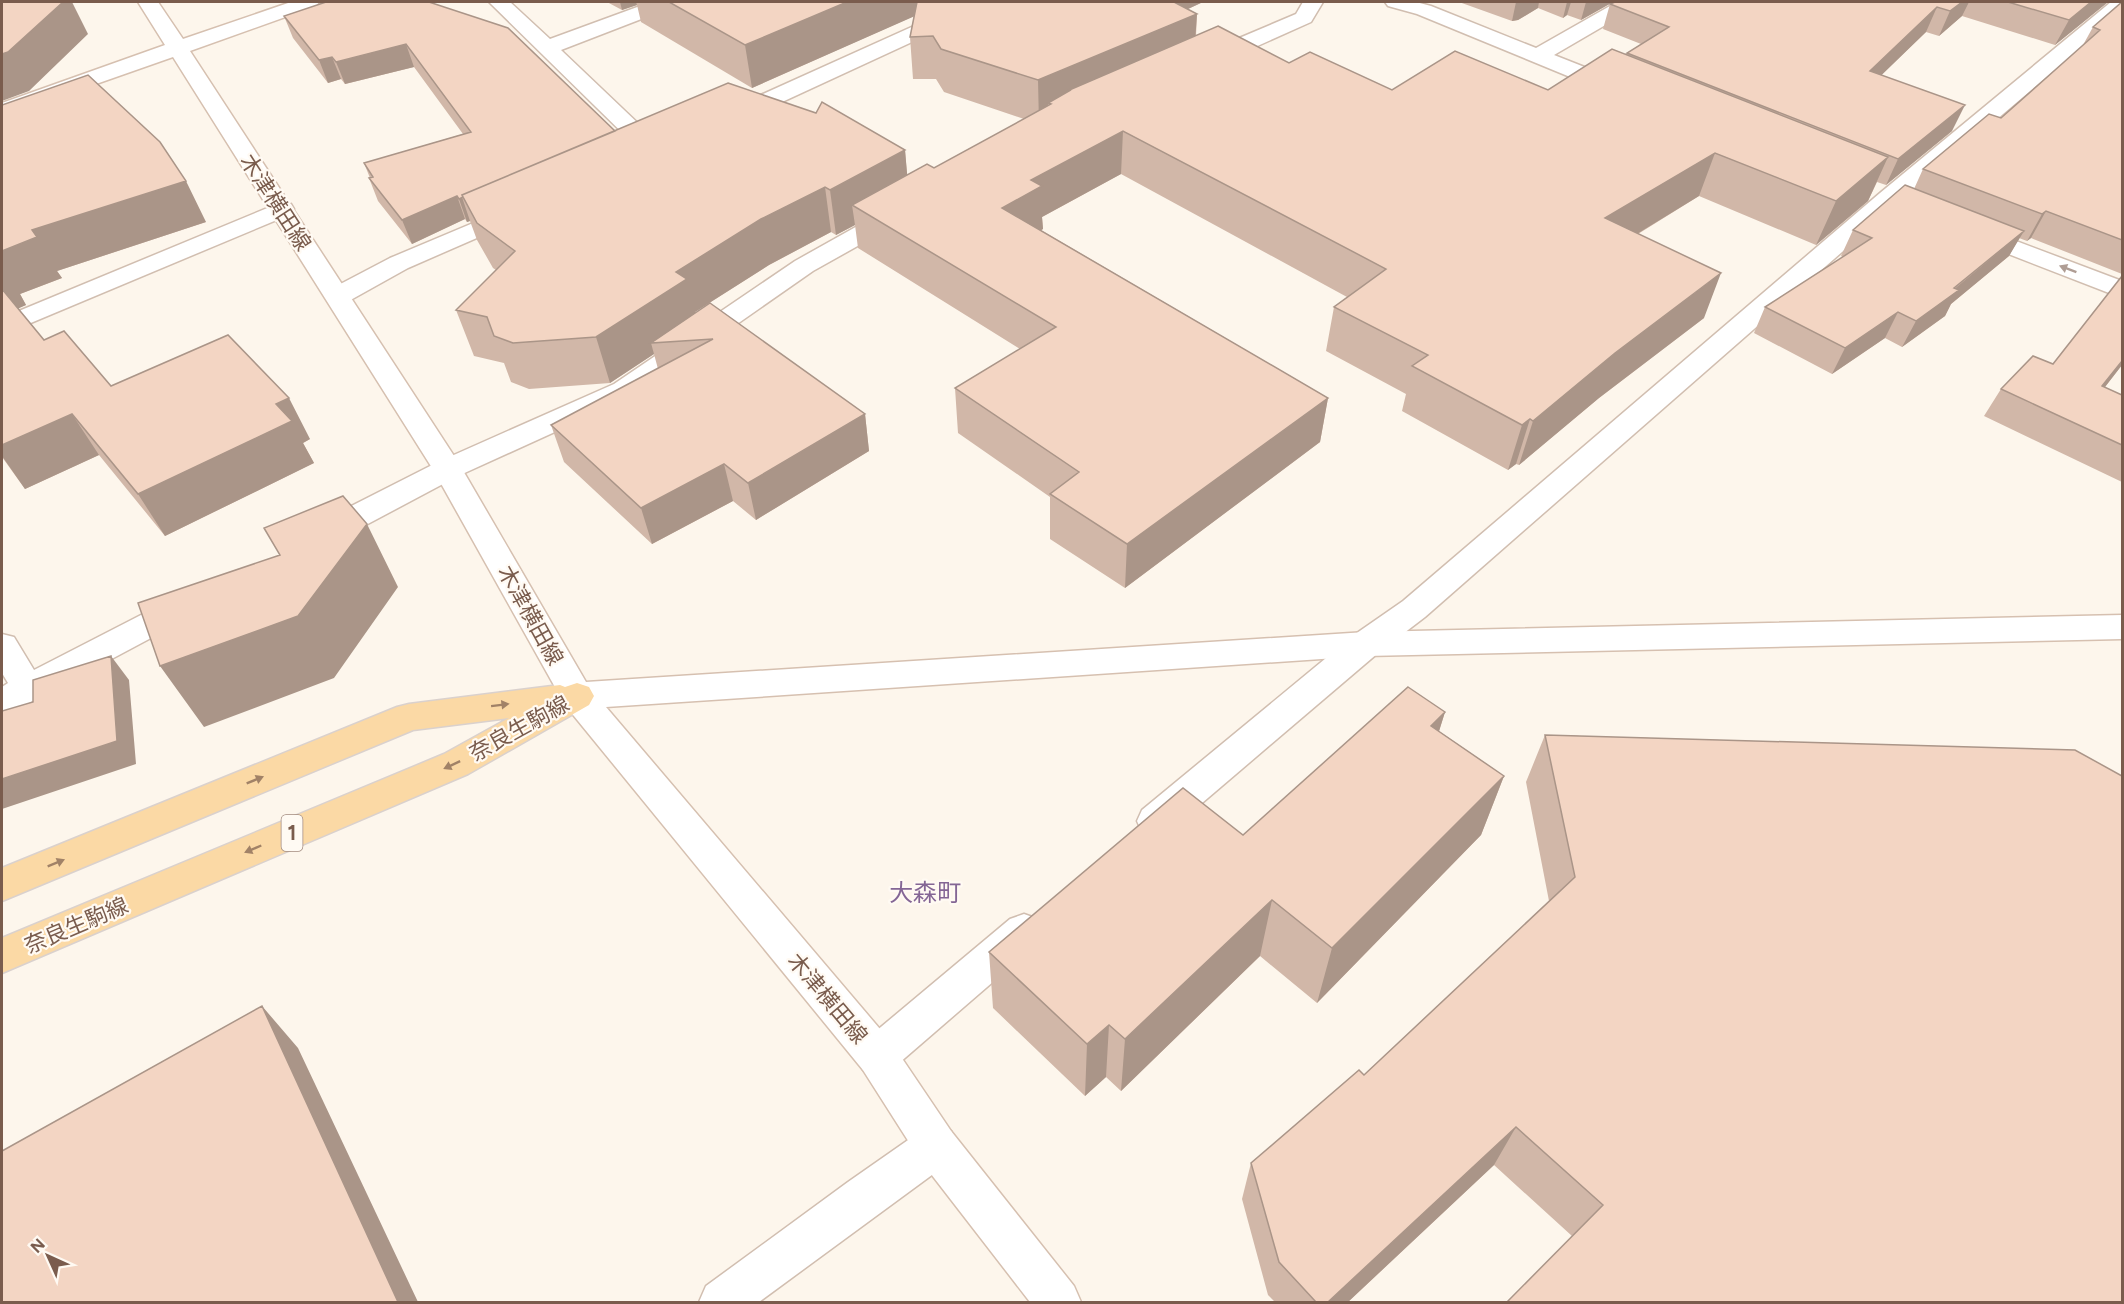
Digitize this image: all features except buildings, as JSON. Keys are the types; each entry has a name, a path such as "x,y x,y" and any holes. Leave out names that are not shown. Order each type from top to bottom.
{"main road":[{"name":"奈良生駒線","path":"2,885 409,717 577,696"},
{"name":"奈良生駒線","path":"2,956 456,764 577,696"}],"street":[{"name":"木津横田線","path":"148,2 448,469 577,696 877,1056 936,1146 1058,1302"},
{"path":"2,110 309,2"},
{"path":"499,2 654,152"},
{"path":"548,47 668,2"},
{"path":"707,127 983,2"},
{"path":"1188,69 1304,18 1313,2"},
{"path":"1395,2 1432,6 1539,56 1637,96"},
{"path":"1539,56 1630,2"},
{"path":"1138,836 1366,644 1414,609 1889,198 2122,3"},
{"path":"633,161 676,142"},
{"path":"338,297 399,263 537,203"},
{"path":"298,547 448,469 624,390 804,266 915,204"},
{"path":"2,327 282,209"},
{"path":"1954,224 2122,290"},
{"path":"2,646 15,695 205,596"},
{"path":"577,696 1366,644 2122,627"},
{"path":"877,1056 1047,912"},
{"path":"722,1302 936,1146"}],"district":[{"name":"大森町","path":"925,893"}]}
